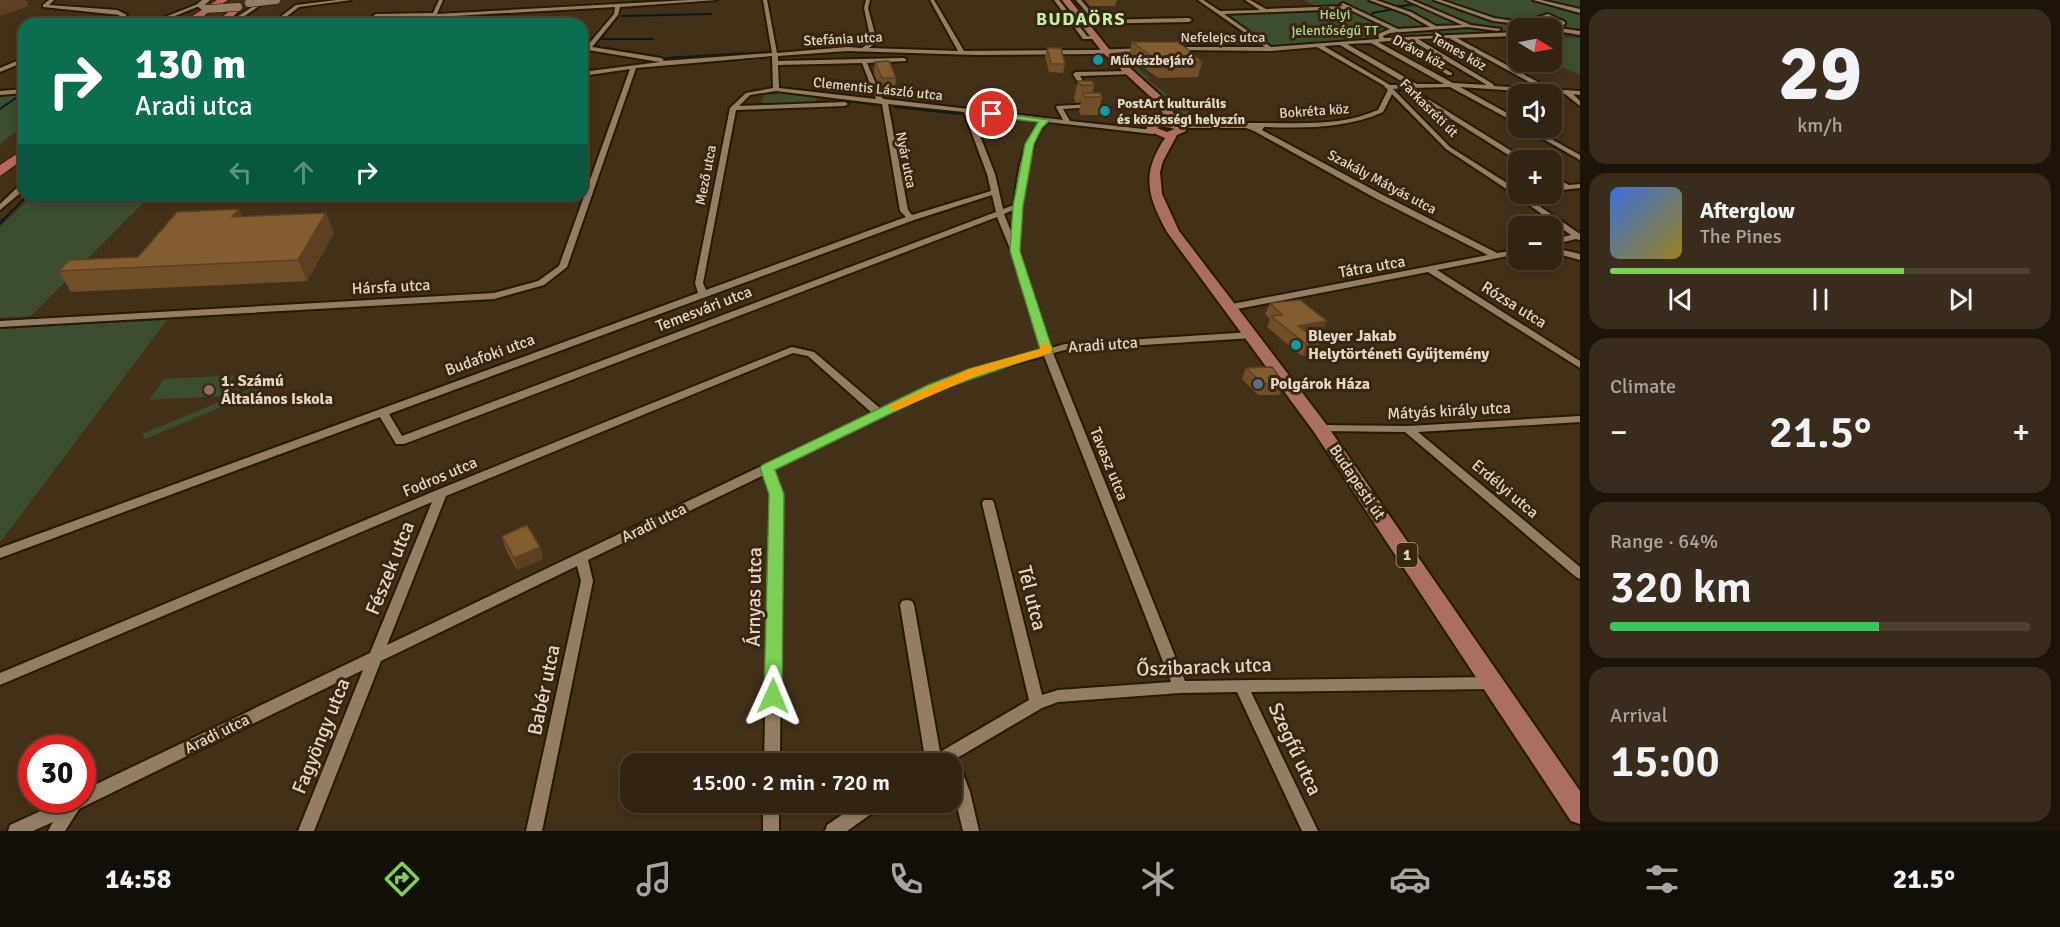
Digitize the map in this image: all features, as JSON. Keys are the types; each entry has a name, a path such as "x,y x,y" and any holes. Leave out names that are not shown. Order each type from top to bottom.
{"highway":[{"path":"194,18 223,0"},
{"path":"213,18 243,2"},
{"path":"226,18 243,2"},
{"path":"0,156 18,142"},
{"path":"0,172 18,158"}],"main road":[{"path":"1065,0 1083,22 1091,41 1106,51 1158,98 1177,130 1156,129"},
{"path":"1156,129 1168,112"},
{"name":"Budapesti út","path":"1156,129 1161,149"},
{"name":"Budapesti út","path":"1177,130 1161,149 1153,182 1160,209 1173,232 1232,307 1320,428 1580,812"}],"street":[{"path":"52,0 45,6 124,14 117,18"},
{"path":"189,0 204,4"},
{"path":"238,18 266,0"},
{"path":"165,18 204,4 276,0"},
{"path":"282,18 303,5 349,0"},
{"path":"433,18 441,0"},
{"path":"376,16 715,0"},
{"path":"733,108 748,94 776,89 774,56 765,0"},
{"path":"864,49 874,42 866,8 868,0"},
{"path":"932,0 962,52"},
{"path":"1056,0 1091,41"},
{"path":"1078,0 1097,22"},
{"path":"1200,0 1271,49"},
{"path":"1247,0 1264,10"},
{"path":"1304,0 1319,7"},
{"path":"1332,0 1396,30"},
{"path":"1371,0 1409,13 1436,28"},
{"path":"1408,0 1470,26"},
{"path":"1436,0 1484,16 1508,21"},
{"path":"1535,0 1580,11"},
{"path":"1561,0 1580,5"},
{"path":"1287,4 1295,8"},
{"path":"588,44 616,14 618,6"},
{"path":"1219,13 1349,7"},
{"path":"1456,19 1484,16"},
{"path":"1083,22 1188,20"},
{"path":"1382,40 1380,37 1382,33 1396,30 1470,26 1508,32"},
{"path":"1562,30 1580,34"},
{"name":"Nefelejcs utca","path":"1166,49 1271,49 1360,41 1508,33"},
{"path":"1562,34 1580,34"},
{"path":"1450,36 1539,84"},
{"name":"Temes köz","path":"1411,38 1494,87"},
{"path":"1391,39 1469,86"},
{"path":"1360,41 1441,86"},
{"name":"Dráva köz","path":"1372,41 1508,116"},
{"path":"1339,43 1417,87"},
{"name":"Farkasréti út","path":"1318,45 1389,89 1448,148 1508,187"},
{"path":"588,47 646,57 667,63"},
{"path":"847,49 850,61"},
{"name":"Stefánia utca","path":"588,73 634,66 847,49 962,52 1106,51"},
{"path":"1106,51 1155,49"},
{"path":"684,56 774,56 850,61 904,60"},
{"name":"Nyár utca","path":"864,61 879,99 884,105 904,211 911,219"},
{"path":"0,70 18,62"},
{"name":"Hársfa utca","path":"588,196 634,66"},
{"path":"1068,123 1058,108 1099,106 1076,74 1131,73"},
{"path":"1389,89 1455,85 1508,88"},
{"path":"1404,87 1508,151"},
{"name":"Clementis László utca","path":"776,89 884,105"},
{"name":"Bokréta köz","path":"1177,130 1246,126 1250,123 1258,127 1317,126 1365,118 1381,111 1389,89"},
{"path":"0,92 18,92"},
{"path":"1562,93 1580,98"},
{"path":"1568,94 1580,93"},
{"path":"1568,94 1580,104"},
{"name":"Clementis László utca","path":"733,108 884,105 1156,129"},
{"name":"Mező utca","path":"703,295 699,283 733,108"},
{"name":"Tavasz utca","path":"967,111 991,174 1000,214 1015,251 1047,351 1180,687"},
{"name":"Tavasz utca","path":"1015,251 1018,206 1029,144 1038,126 1046,120"},
{"name":"Szakály Mátyás utca","path":"1258,127 1368,191 1498,257"},
{"path":"1545,138 1580,158"},
{"path":"1562,184 1568,187"},
{"path":"1562,188 1580,186"},
{"path":"0,208 18,192"},
{"name":"Budafoki utca","path":"0,554 911,219 994,192"},
{"name":"Hársfa utca","path":"0,324 494,296 541,283 563,267 586,201"},
{"name":"Farkasréti út","path":"1534,204 1578,235"},
{"name":"Temesvári utca","path":"383,413 400,441 1018,206"},
{"path":"1562,240 1578,235"},
{"path":"1562,252 1580,257"},
{"name":"Tátra utca","path":"1232,307 1432,271 1508,254"},
{"name":"Rózsa utca","path":"1432,271 1580,365"},
{"name":"Aradi utca","path":"96,793 767,468 974,372 1047,351 1252,335"},
{"name":"Fodros utca","path":"0,679 441,493 792,350 811,354 880,414"},
{"name":"Mátyás király utca","path":"1320,428 1408,429 1580,419"},
{"name":"Erdélyi utca","path":"1408,429 1580,574"},
{"name":"Árnyas utca","path":"767,468 776,494 772,753"},
{"name":"Fészek utca","path":"375,657 441,493"},
{"name":"Tél utca","path":"988,503 1037,703"},
{"name":"Babér utca","path":"534,831 586,580 581,558"},
{"path":"907,605 937,753"},
{"name":"Fagyöngy utca","path":"306,831 375,657"},
{"name":"Őszibarack utca","path":"950,753 1037,703 1058,696 1180,687 1493,683"},
{"name":"Szegfű utca","path":"1241,686 1310,831"},
{"path":"962,786 966,797 970,831"},
{"name":"Aradi utca","path":"16,831 54,813"},
{"path":"56,831 70,813"},
{"path":"771,813 771,831"},
{"path":"833,831 859,813"}],"green space":[{"name":"Helyi jelentőségű TT","path":"1304,0 1580,0 1580,35 1562,34 1562,18 1508,18 1508,34 1411,38 1271,49 1219,13 1317,7"},
{"path":"1562,37 1580,38 1580,75 1562,67"},
{"path":"1123,52 1145,75 1152,78 1146,78 1204,123 1183,123 1180,119 1184,117 1116,54"},
{"path":"778,92 817,98 815,103 761,102 765,94 777,95"},
{"path":"18,94 18,130 0,144 0,95"},
{"path":"27,201 145,201 31,316 0,318 0,227"},
{"path":"167,320 1,541 0,541 0,329"},
{"path":"235,375 222,396 149,400 164,379"},
{"path":"274,379 278,383 145,439 142,434"}],"building":[{"path":"1132,42 1179,42 1202,62 1161,63"},
{"path":"1047,48 1061,48 1065,64 1051,64"},
{"path":"889,61 896,78 882,78 875,62"},
{"path":"1078,81 1092,81 1094,85 1080,85"},
{"path":"1083,93 1100,93 1102,97 1084,97"},
{"path":"239,209 232,217 326,213 298,260 59,271 69,260 138,257 177,212"},
{"path":"1300,300 1327,321 1298,326 1320,342 1307,345 1271,316 1282,315 1270,303"},
{"path":"1272,367 1284,383 1263,384 1246,368"},
{"path":"527,525 540,547 514,558 502,536"}],"waterway":[{"path":"1395,7 1416,4"},
{"path":"1372,13 1395,9"},
{"path":"622,16 711,14"},
{"path":"616,18 601,39 653,39"},
{"path":"823,48 839,46"},
{"path":"607,48 618,50"},
{"path":"623,51 633,52"},
{"path":"664,58 769,52"},
{"path":"637,53 658,57"},
{"path":"588,75 624,70"},
{"path":"1466,88 1490,89"},
{"path":"1399,91 1404,89"},
{"path":"777,91 878,105"},
{"path":"0,109 16,98"},
{"path":"895,107 961,114"},
{"path":"0,223 22,201"}],"slow traffic":[{"path":"895,406 974,372 1047,351 1045,347"}],"place":[{"name":"Művészbejáró","path":"1098,60"},
{"name":"PostArt kulturális és közösségi helyszín","path":"1105,111"},
{"name":"Bleyer Jakab Helytörténeti Gyűjtemény","path":"1296,345"},
{"name":"Polgárok Háza","path":"1258,384"},
{"name":"1. Számú Általános Iskola","path":"209,390"}],"district":[{"name":"BUDAÖRS","path":"1081,19"}],"route":[{"path":"773,696 776,494 767,468 933,388 974,372 1047,351 1015,251 1018,206 1029,144 1038,126 1046,120 992,114"}]}
